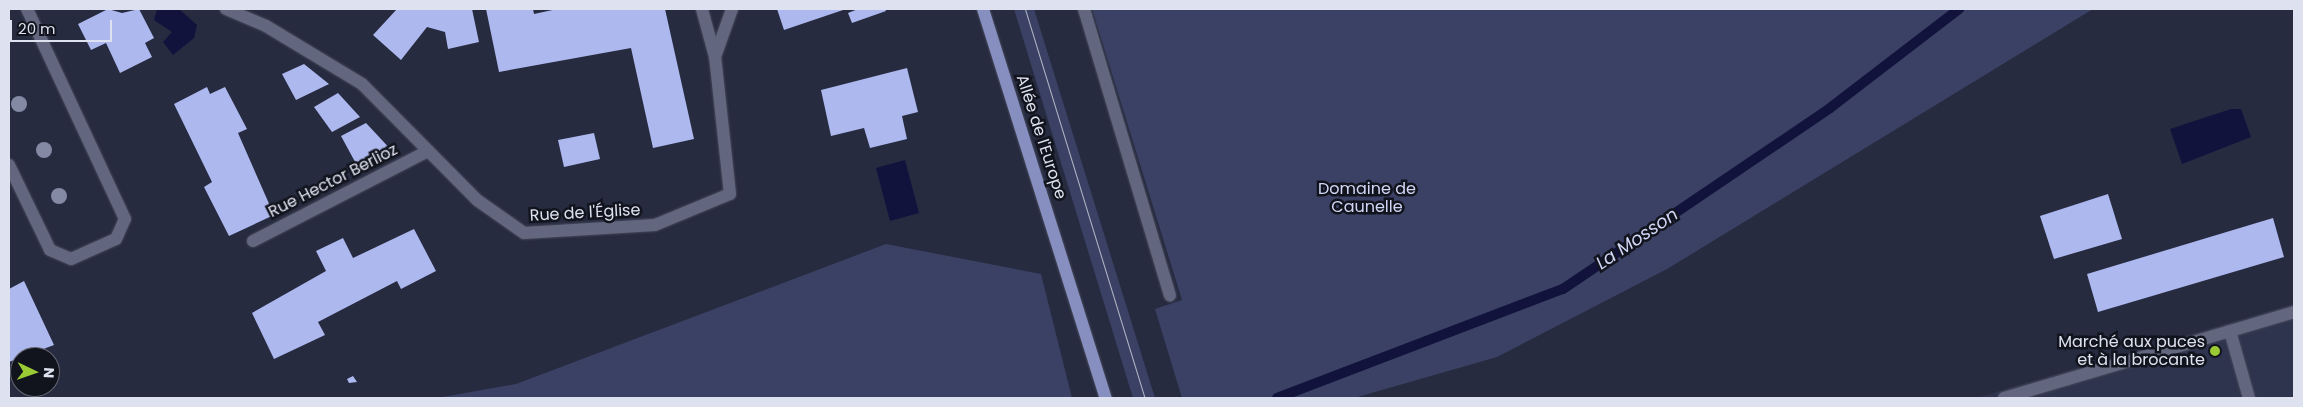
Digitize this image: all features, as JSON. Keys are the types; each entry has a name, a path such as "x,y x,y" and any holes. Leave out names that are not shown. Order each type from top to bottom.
{"main road":[{"name":"Allée de l'Europe","path":"983,9 1106,398"}],"street":[{"path":"9,165 50,250 71,259 116,239 124,219 27,9"},
{"name":"Rue de l'Église","path":"226,9 266,26 362,84 477,200 524,233 655,226 730,194 716,56"},
{"path":"702,9 716,56"},
{"path":"716,56 732,9"},
{"path":"1084,9 1170,296"},
{"name":"Rue Hector Berlioz","path":"253,241 428,151"},
{"path":"2004,398 2294,312"},
{"path":"2230,331 2249,398"}],"shaded area":[{"path":"157,9 179,9 197,25 194,38 173,55 163,42 172,32 154,20"},
{"path":"2231,109 2241,109 2251,137 2182,164 2170,129"},
{"path":"905,160 919,213 890,221 876,168"},
{"name":"Marché aux puces et à la brocante","path":"2294,304 2294,398 1976,398"}],"green space":[{"path":"1014,9 1034,9 1155,398 1133,398"},
{"name":"Domaine de Caunelle","path":"1092,9 2093,9 1667,269 1497,357 1354,398 1182,398 1155,309 1182,300"},
{"path":"886,244 1041,274 1072,398 437,398 516,384"}],"building":[{"path":"108,9 122,13 139,9 154,38 145,43 152,57 120,73 106,43 91,50 78,24"},
{"path":"397,9 472,9 479,42 448,49 445,32 427,27 401,60 373,35"},
{"path":"486,9 533,9 534,14 557,9 665,9 694,139 653,148 631,48 499,72"},
{"path":"777,9 846,9 784,30"},
{"path":"858,9 885,9 886,11 852,23 848,13"},
{"path":"304,64 329,84 296,100 282,74"},
{"path":"907,68 918,112 902,116 907,139 870,148 864,128 831,136 821,90"},
{"path":"207,87 210,94 225,87 247,129 238,133 274,215 229,236 204,187 212,182 174,104"},
{"path":"338,93 360,117 332,132 314,107"},
{"path":"366,123 395,154 360,171 341,136"},
{"path":"594,133 600,159 564,167 558,140"},
{"path":"2108,194 2122,239 2054,259 2040,216"},
{"path":"2273,218 2284,257 2098,312 2087,274"},
{"path":"414,229 436,271 401,289 397,281 318,322 325,335 274,359 252,313 326,271 316,251 343,238 353,258"},
{"path":"24,281 54,345 49,347 10,347 9,362 9,289"},
{"path":"353,376 357,382 349,383 347,379"}],"waterway":[{"name":"La Mosson","path":"1277,398 1563,289 1830,108 1959,9"}],"tram line":[{"path":"1025,9 1145,398"}],"place":[{"name":"Marché aux puces et à la brocante","path":"2215,351"}]}
